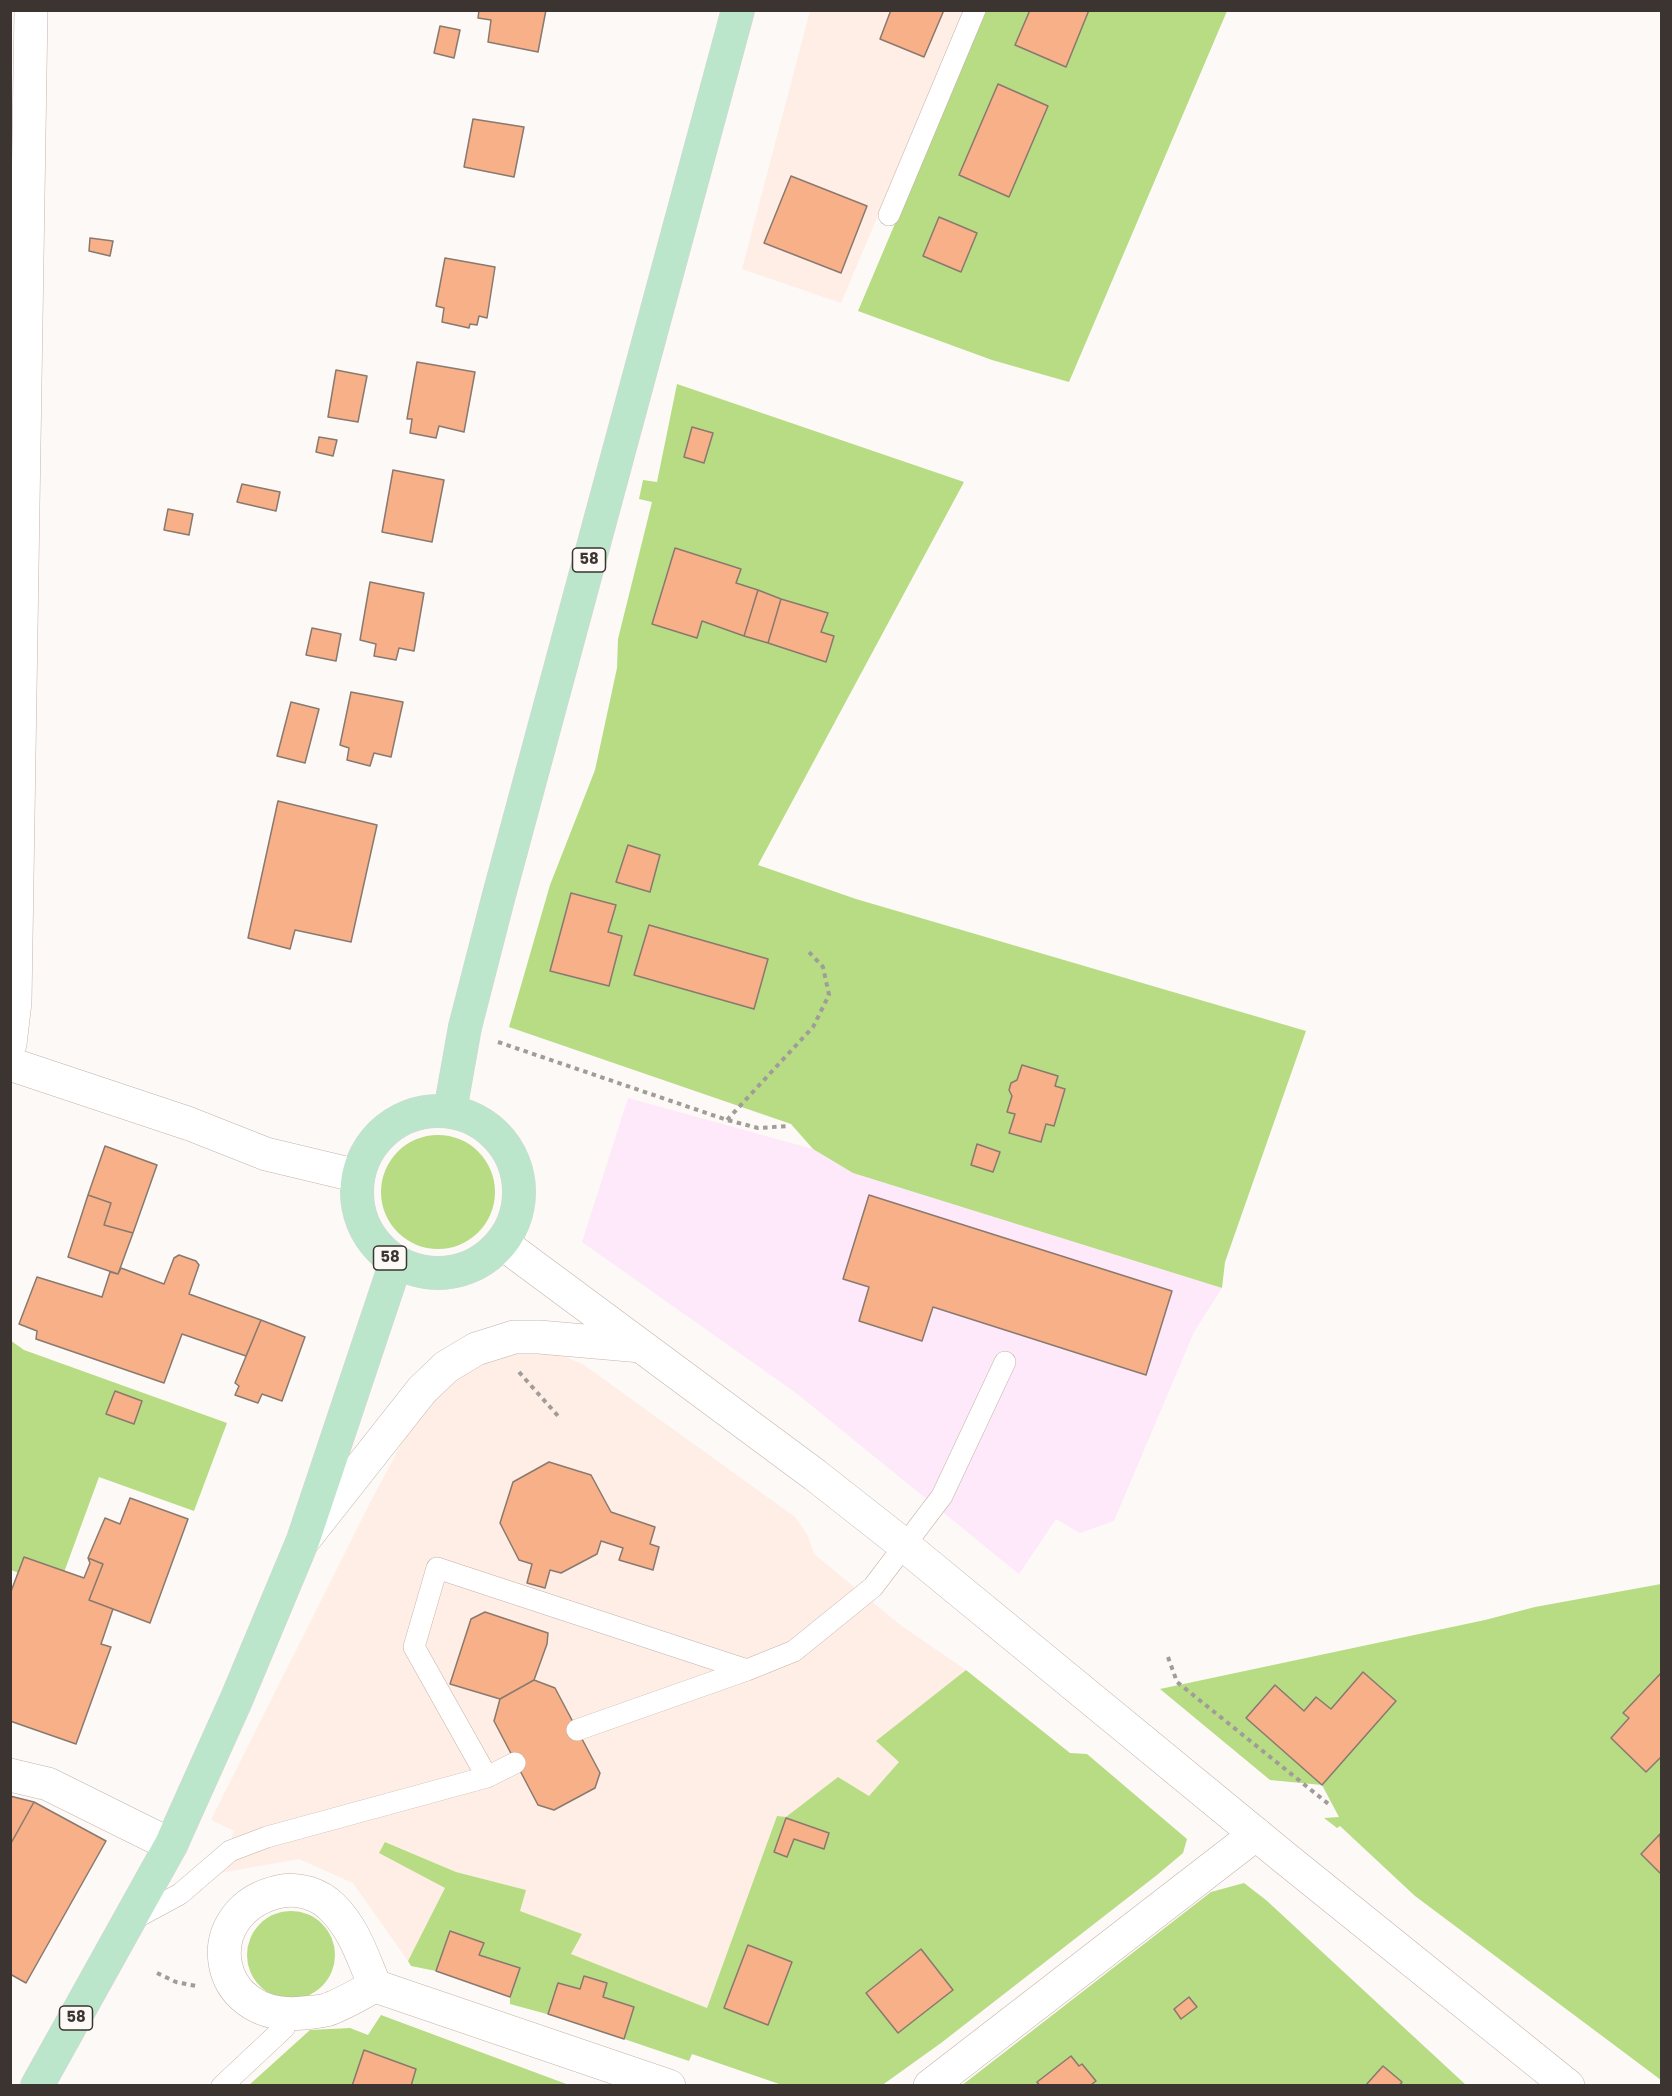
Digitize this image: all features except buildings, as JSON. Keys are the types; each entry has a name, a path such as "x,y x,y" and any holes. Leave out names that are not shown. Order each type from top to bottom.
{"main road":[{"name":"58","path":"450,1111 465,1027 738,10"},
{"name":"58","path":"450,1111 475,1119 486,1126 512,1156 519,1181 518,1208 509,1232 494,1251 475,1265 453,1272 430,1273 396,1262 377,1246 363,1225 357,1201 358,1176 365,1155 386,1129 417,1113 450,1111"},
{"name":"58","path":"37,2085 171,1845 237,1698 303,1540 396,1262"}],"street":[{"path":"10,1044 15,1002 31,10"},
{"path":"10,1064 190,1124 266,1154 358,1176"},
{"path":"502,1243 815,1474 1256,1834 1569,2085"},
{"path":"303,1540 423,1390 446,1367 476,1349 514,1337 641,1346"},
{"path":"10,1775 48,1784 171,1845"},
{"path":"930,2085 1256,1834"},
{"path":"375,1986 346,1923 331,1905 310,1893 296,1890 278,1892 249,1905 233,1923 228,1933 225,1958 233,1986 244,2000 261,2008 290,2014 325,2010 375,1986 669,2085"}],"lane":[{"path":"889,215 975,10"},
{"path":"577,1730 794,1651 873,1587 942,1496 1005,1362"},
{"path":"487,1776 414,1647 437,1568 747,1670"},
{"path":"126,1923 180,1894 230,1851 267,1838 487,1776 515,1763"},
{"path":"222,2085 284,2028 290,2014"}],"path":[{"path":"727,1120 813,1027 830,995 823,967 808,951"},
{"path":"465,1027 502,1043 727,1120 758,1128 790,1126"},
{"path":"517,1366 519,1374 558,1416"},
{"path":"1168,1658 1177,1682 1331,1806"}],"shaded area":[{"path":"810,11 964,11 841,303 742,269"},
{"path":"628,1098 813,1149 853,1173 1222,1288 1194,1332 1114,1521 1080,1533 1056,1519 1019,1574 796,1393 582,1242"},
{"path":"505,1350 558,1353 584,1365 795,1517 808,1536 814,1554 903,1627 966,1670 877,1741 899,1762 869,1796 838,1777 786,1818 777,1816 707,2008 571,1954 582,1934 520,1911 525,1890 456,1872 386,1842 380,1853 445,1888 408,1961 353,1883 299,1859 219,1873 234,1831 211,1820 405,1437 448,1377"}],"green space":[{"path":"985,11 1227,11 1069,382 992,360 858,311"},
{"path":"677,384 964,482 758,865 856,899 1306,1031 1225,1262 1222,1288 853,1173 813,1149 791,1124 509,1027 550,885 595,770 617,668 618,639 652,502 639,499 643,480 657,482"},
{"path":"438,1135 460,1140 478,1152 490,1170 495,1192 490,1214 478,1232 460,1244 438,1249 416,1244 398,1232 386,1214 381,1192 386,1170 398,1152 416,1140"},
{"path":"10,1340 24,1350 227,1423 194,1511 99,1477 63,1575 19,1573 11,1570"},
{"path":"1661,1584 1661,2080 1415,1896 1340,1826 1337,1828 1324,1818 1339,1817 1322,1785 1270,1780 1160,1689 1485,1620 1535,1607"},
{"path":"966,1670 1070,1753 1087,1754 1187,1839 1183,1853 1157,1875 941,2043 881,2086 782,2085 692,2054 689,2061 565,2019 510,2004 510,1997 436,1971 411,1966 408,1961 445,1888 379,1853 385,1842 456,1872 526,1890 520,1911 582,1934 571,1954 707,2008 777,1816 786,1817 838,1777 869,1796 899,1762 876,1741"},
{"path":"1244,1883 1266,1900 1466,2085 961,2086 1211,1892"},
{"path":"291,1911 308,1915 322,1924 331,1938 335,1955 331,1972 322,1986 308,1995 291,1999 274,1995 260,1986 251,1972 247,1955 251,1938 260,1924 274,1915"},
{"path":"381,2015 569,2085 248,2086 310,2030 350,2028 368,2035"}]}
